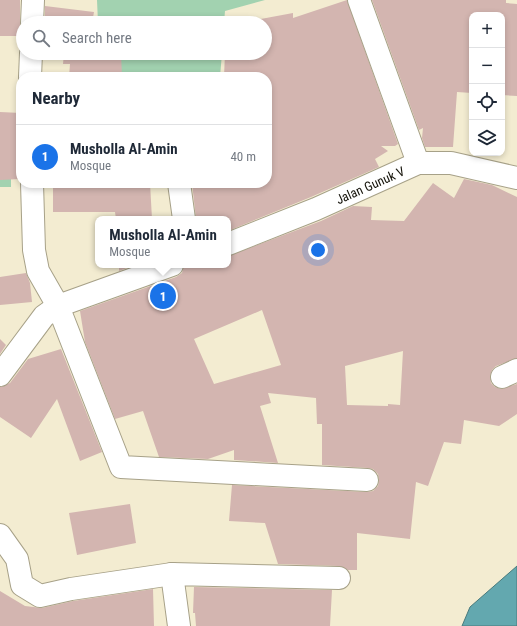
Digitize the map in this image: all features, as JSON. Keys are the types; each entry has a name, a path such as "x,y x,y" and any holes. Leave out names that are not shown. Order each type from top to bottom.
{"street":[{"path":"32,16 33,0"},
{"path":"359,0 377,54 418,163"},
{"path":"30,72 31,60"},
{"name":"Jalan Gunuk V","path":"231,243 316,209 418,163 451,163 517,178"},
{"path":"32,188 34,250 38,271 58,306 121,467 367,480"},
{"path":"180,188 184,216"},
{"path":"0,375 44,316 58,306 164,268"},
{"path":"0,535 17,559 22,585 40,596 78,588 172,574 339,578"},
{"path":"172,574 179,626"}],"green space":[{"path":"97,0 265,0 225,11 225,16 98,16"},
{"path":"101,60 221,60 220,72 102,72"},
{"path":"0,146 11,147 11,187 0,187"}],"water":[{"path":"517,566 517,626 462,626 470,607"}],"building":[{"path":"0,0 20,0 20,16 16,16 16,36 0,36"},
{"path":"347,0 398,144 395,146 381,146 388,151 375,159 379,167 231,230 231,216 196,216 193,188 272,188 272,72 224,72 225,60 272,60 272,17 293,13 293,18"},
{"path":"372,0 506,0 506,3 517,4 517,96 505,95 505,12 469,12 469,93 457,92 453,147 425,147 422,138 423,128 419,130"},
{"path":"45,6 94,12 93,16 45,16"},
{"path":"63,60 121,60 122,72 69,72 70,64 63,64"},
{"path":"0,112 16,113 16,179 0,180"},
{"path":"464,179 492,185 517,197 517,358 496,366 492,370 490,376 491,383 495,387 501,389 517,384 517,414 499,426 464,420 461,444 444,442 428,486 416,482 410,539 357,533 357,570 348,570 339,566 278,564 265,523 229,521 232,485 367,492 373,491 378,486 378,474 373,469 368,468 322,465 322,424 317,424 316,398 268,393 271,403 260,406 278,463 234,460 234,450 208,459 159,457 143,411 115,419 85,342 80,311 176,277 182,273 183,268 231,268 231,255 321,221 353,206 372,207 371,220 404,221 433,183 454,198","holes":["262,310 281,365 214,384 194,339","403,351 400,405 347,405 345,366"]},
{"path":"53,188 150,188 152,216 116,216 115,212 53,212"},
{"path":"119,268 127,268 119,271"},
{"path":"26,273 30,283 32,302 0,305 0,277"},
{"path":"0,339 6,345 0,354"},
{"path":"61,349 102,452 80,461 57,399 31,438 0,417 0,387 10,383 28,359"},
{"path":"130,504 136,543 77,555 69,513"},
{"path":"194,587 332,590 330,626 196,626 195,613 193,613"},
{"path":"153,589 154,626 0,626 0,591 25,606 42,608 73,601"}],"place":[{"name":"Musholla Al-Amin","path":"163,296"}]}
